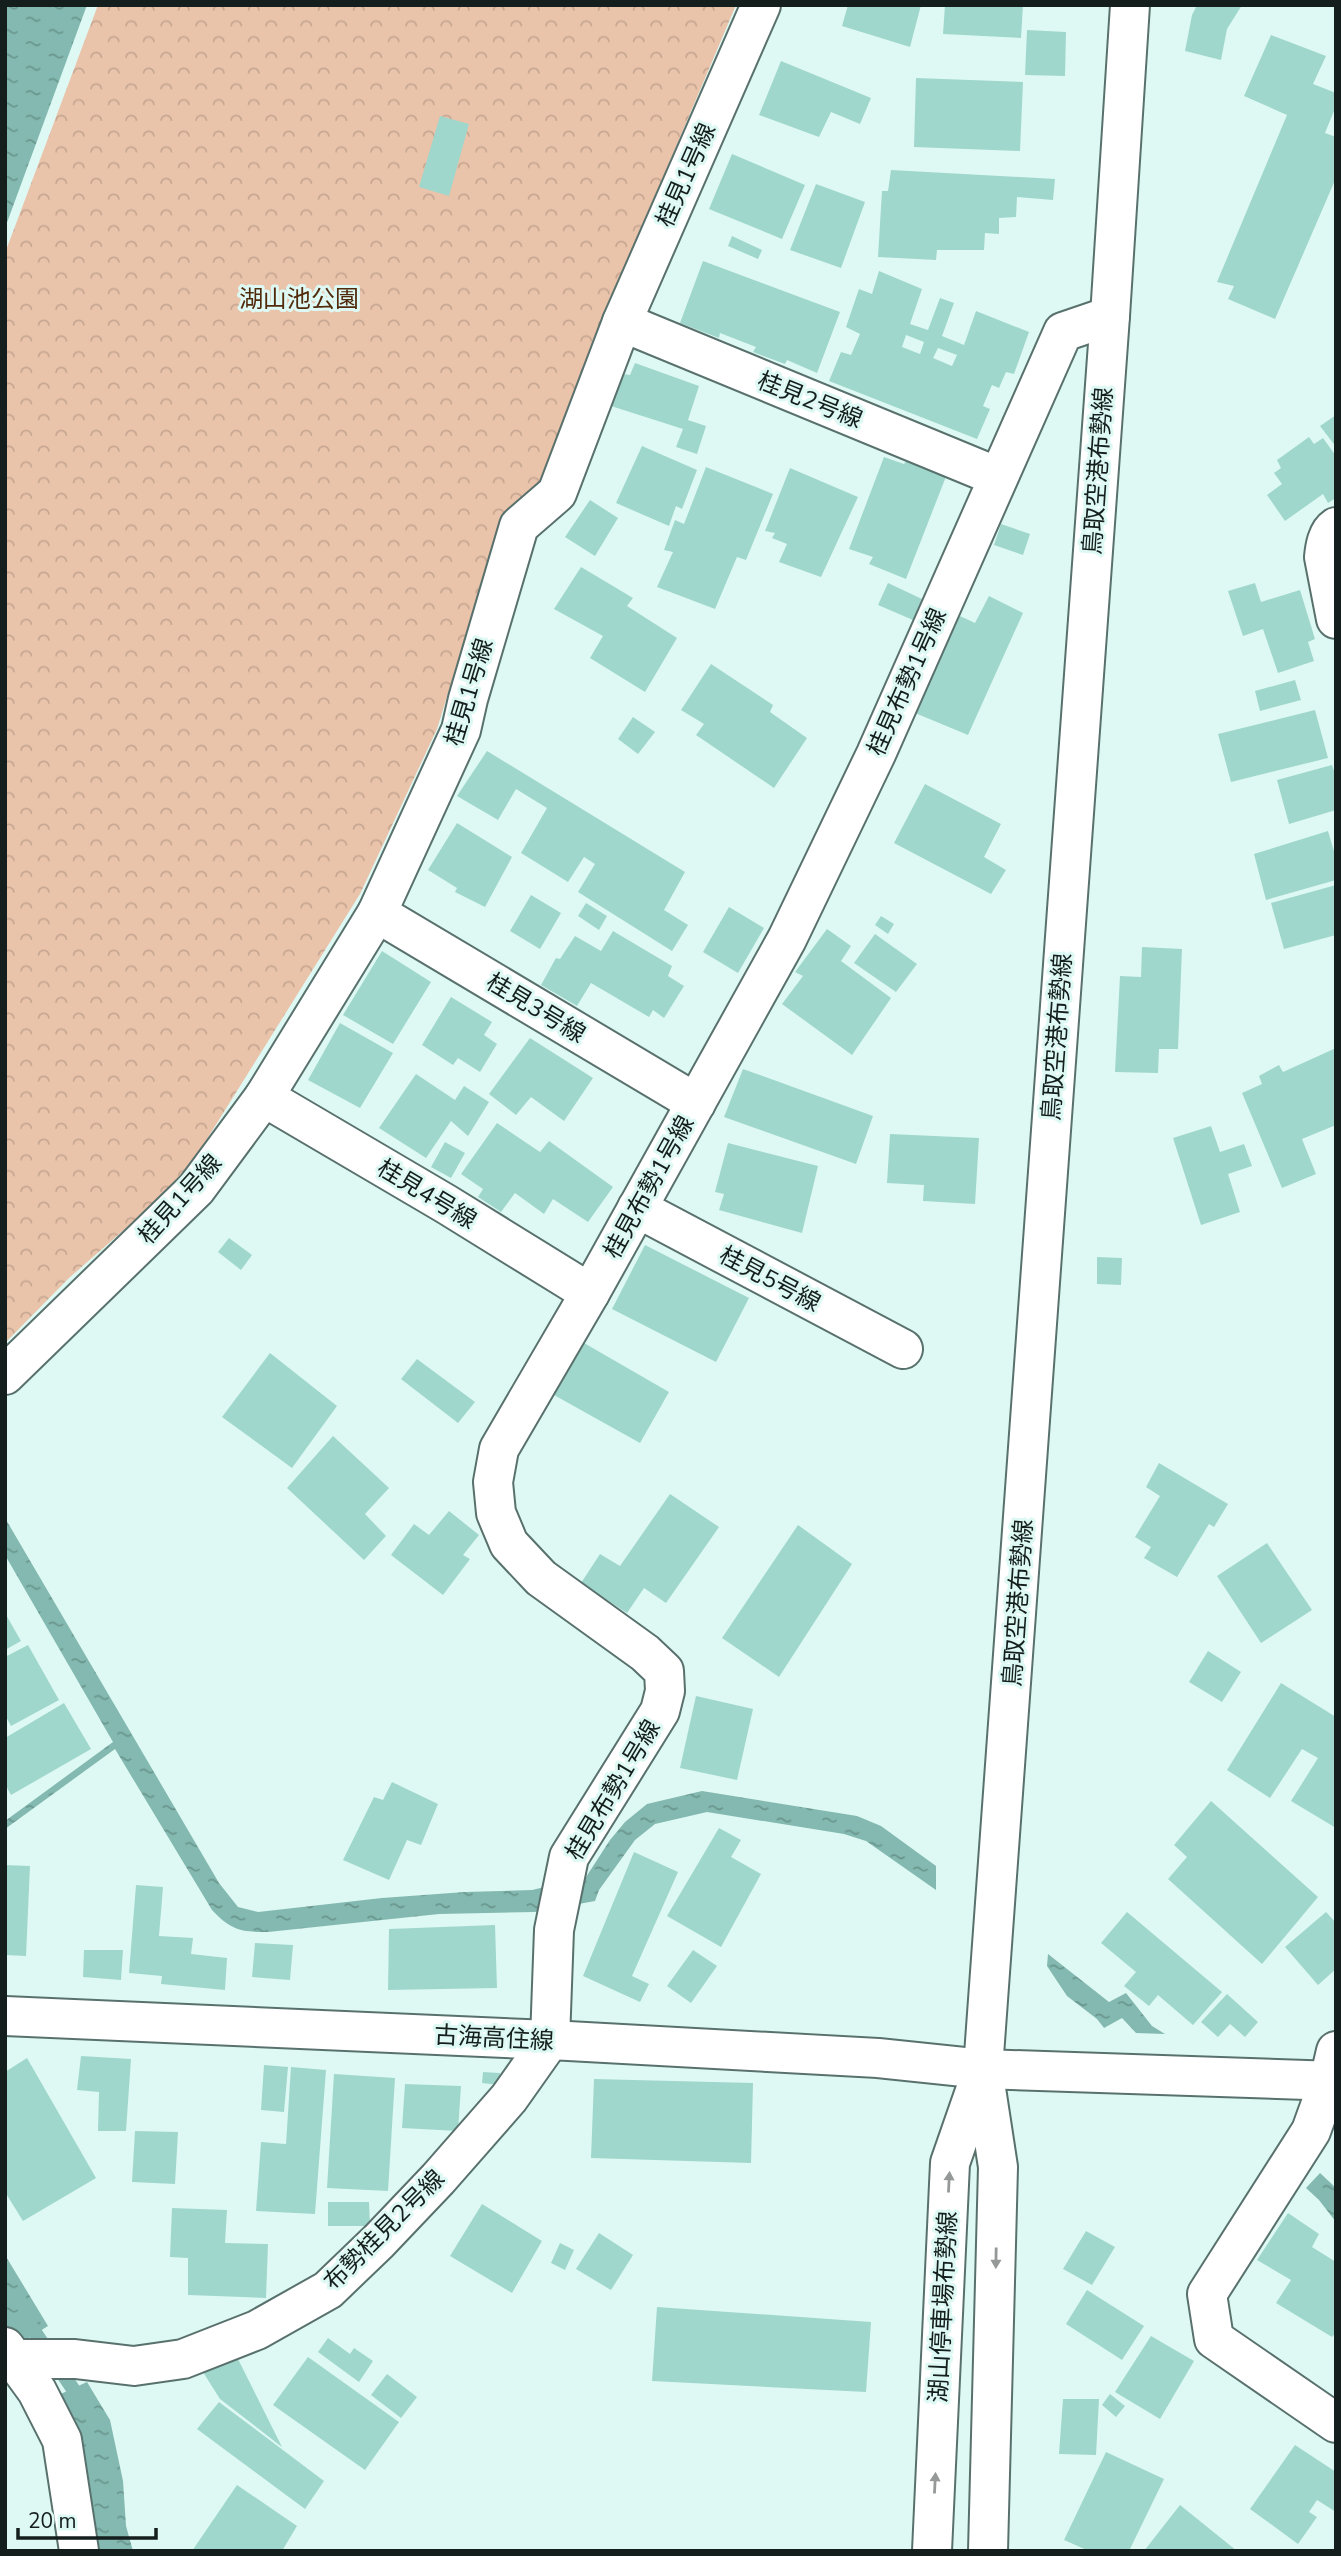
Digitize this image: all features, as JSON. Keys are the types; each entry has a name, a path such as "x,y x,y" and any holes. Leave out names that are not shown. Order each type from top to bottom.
{"street":[{"name":"桂見1号線","path":"5,1375 196,1189 264,1097 377,913 461,730 519,526 557,493 622,322 761,5"},
{"name":"鳥取空港布勢線","path":"983,2068 1110,316 1130,5"},
{"name":"桂見布勢1号線","path":"550,2040 554,1930 569,1857 660,1711 665,1691 664,1671 645,1653 541,1578 509,1544 496,1513 493,1482 499,1449 590,1293 793,926 876,754 1063,332 1110,316"},
{"name":"桂見2号線","path":"622,322 998,477"},
{"path":"1336,527 1325,547 1324,557 1336,620"},
{"name":"桂見3号線","path":"377,913 696,1103"},
{"name":"桂見4号線","path":"264,1097 590,1293"},
{"name":"桂見5号線","path":"637,1208 903,1349"},
{"name":"古海高住線","path":"5,2016 550,2040 878,2058 983,2068"},
{"name":"布勢桂見2号線","path":"8,2355 134,2366 183,2359 257,2330 328,2290 438,2179 509,2098 550,2040"},
{"path":"983,2068 1333,2071 1311,2132 1207,2294 1214,2339 1336,2423"},
{"name":"湖山停車場布勢線","path":"932,2551 950,2163 983,2068"},
{"name":"湖山停車場布勢線","path":"983,2068 998,2167 988,2551"},
{"path":"8,2355 37,2391 62,2440 79,2551"}],"green space":[{"name":"湖山池公園","path":"98,5 736,5 618,284 540,481 502,517 437,729 360,894 182,1179 69,1278 5,1343 5,253"}],"water":[{"path":"5,5 87,5 5,228"},
{"path":"5,1518 219,1883 238,1907 258,1912 382,1898 532,1890 586,1877 625,1822 647,1804 702,1791 857,1816 881,1826 936,1866 936,1890 866,1841 844,1834 707,1812 655,1824 635,1840 599,1890 595,1901 535,1912 439,1914 268,1932 237,1928 225,1922 212,1910 115,1749 5,1829 5,1821 113,1742 5,1555"},
{"path":"1048,1954 1109,2002 1126,1993 1152,2026 1165,2034 1136,2033 1122,2018 1104,2028 1097,2019 1067,1996 1047,1966"},
{"path":"1320,2173 1336,2188 1336,2222 1306,2188"},
{"path":"5,2255 48,2326 16,2346 5,2328"},
{"path":"87,2382 110,2420 123,2481 126,2526 133,2551 92,2551 54,2397"}],"building":[{"path":"848,5 921,5 910,47 842,26"},
{"path":"945,5 1023,5 1021,38 943,34"},
{"path":"1197,5 1242,5 1227,29 1221,60 1185,51 1192,15"},
{"path":"1027,30 1066,32 1065,76 1025,75"},
{"path":"1271,35 1326,56 1313,84 1336,93 1336,106 1325,133 1336,137 1336,178 1275,319 1228,299 1234,286 1217,282 1287,115 1244,96"},
{"path":"781,61 871,98 860,124 831,112 819,137 759,115"},
{"path":"916,78 1023,82 1020,151 914,147"},
{"path":"440,116 469,124 449,196 419,187"},
{"path":"732,154 805,185 782,239 709,209"},
{"path":"891,170 1055,179 1053,200 1017,197 1016,217 999,218 999,234 985,233 984,250 937,250 936,260 878,257 882,191 888,191"},
{"path":"816,184 865,202 841,268 790,250"},
{"path":"732,236 762,250 758,259 728,246"},
{"path":"703,261 840,312 817,373 787,360 785,364 753,352 756,347 720,333 719,338 680,323"},
{"path":"879,271 922,289 910,324 928,330 940,298 954,303 942,336 964,345 976,311 1029,332 1014,374 1006,372 999,388 992,385 983,406 990,409 977,439 829,381 841,352 851,355 860,334 846,327 859,289 872,294","holes":["906,335 924,342 920,354 902,347","938,348 957,355 952,366 933,358"]},
{"path":"635,363 699,386 688,420 706,426 697,454 676,447 683,429 611,406 623,374 630,375"},
{"path":"1336,415 1336,447 1320,426"},
{"path":"1309,437 1314,444 1323,438 1336,456 1336,498 1328,503 1323,494 1285,521 1267,495 1282,484 1274,473 1281,468 1277,460"},
{"path":"642,446 697,470 682,509 676,506 669,526 616,503"},
{"path":"884,457 904,464 908,459 947,474 906,579 869,564 873,557 849,549"},
{"path":"706,467 773,494 746,560 737,557 715,609 657,587 673,552 664,550 675,520 684,524"},
{"path":"790,468 858,497 821,577 779,562 787,544 772,538 775,533 765,531"},
{"path":"590,500 618,518 595,556 565,537"},
{"path":"1001,524 1030,534 1023,555 994,545"},
{"path":"581,567 633,598 627,606 677,638 645,692 590,658 603,636 554,609"},
{"path":"888,583 922,599 913,620 878,605"},
{"path":"1255,583 1261,602 1300,590 1315,639 1308,642 1314,661 1278,673 1263,629 1243,636 1228,591"},
{"path":"989,596 1023,613 968,735 915,713 960,616 975,623"},
{"path":"711,664 773,705 770,712 807,738 774,788 696,735 704,724 681,710"},
{"path":"1295,680 1301,700 1260,711 1255,691"},
{"path":"1315,710 1328,758 1231,782 1218,734"},
{"path":"633,717 655,732 638,754 618,739"},
{"path":"487,751 685,872 664,910 688,925 672,951 578,892 595,864 584,857 568,882 521,853 547,808 516,789 498,820 457,796"},
{"path":"1332,765 1336,777 1336,810 1289,824 1277,780"},
{"path":"925,784 1001,824 984,857 1006,870 991,894 894,843"},
{"path":"457,823 512,857 485,907 455,892 457,888 428,870"},
{"path":"1328,831 1336,858 1336,880 1266,900 1254,854"},
{"path":"1336,885 1336,935 1284,949 1271,903"},
{"path":"531,895 561,913 540,949 510,931"},
{"path":"586,903 607,916 599,930 578,916"},
{"path":"729,907 764,928 738,973 703,952"},
{"path":"881,916 894,924 888,934 875,925"},
{"path":"827,929 851,946 841,961 891,998 852,1055 782,1004 803,976 795,972"},
{"path":"613,931 672,966 668,976 684,986 664,1018 653,1010 649,1017 591,983 577,1006 541,985 556,958 560,959 575,936 601,951"},
{"path":"875,934 917,964 896,992 854,963"},
{"path":"1142,947 1182,949 1178,1049 1159,1049 1158,1073 1115,1072 1120,976 1141,977"},
{"path":"382,951 431,982 393,1044 343,1015"},
{"path":"451,997 492,1022 484,1035 497,1044 480,1072 458,1058 453,1065 422,1045"},
{"path":"340,1023 393,1053 360,1108 308,1080"},
{"path":"530,1038 593,1078 564,1121 531,1097 516,1115 489,1094"},
{"path":"1336,1048 1336,1125 1302,1139 1316,1174 1282,1188 1242,1093 1262,1084 1259,1076 1279,1065 1283,1072"},
{"path":"743,1069 873,1116 856,1164 724,1117"},
{"path":"416,1074 455,1100 464,1086 489,1102 468,1136 451,1121 426,1158 379,1128"},
{"path":"497,1123 540,1152 549,1141 613,1187 588,1222 553,1199 544,1214 515,1193 501,1212 478,1197 483,1189 461,1174"},
{"path":"1211,1126 1220,1152 1244,1144 1252,1166 1228,1174 1240,1212 1201,1225 1173,1138"},
{"path":"890,1134 979,1138 975,1204 923,1201 924,1185 887,1183"},
{"path":"445,1142 465,1153 451,1178 431,1167"},
{"path":"728,1143 818,1166 802,1233 719,1210 724,1194 715,1192"},
{"path":"229,1238 252,1255 241,1270 218,1252"},
{"path":"645,1245 749,1298 716,1362 612,1309"},
{"path":"1097,1257 1122,1258 1121,1285 1097,1284"},
{"path":"584,1343 669,1392 640,1443 554,1395"},
{"path":"270,1353 337,1406 292,1468 222,1417"},
{"path":"417,1359 475,1402 458,1423 401,1379"},
{"path":"333,1436 389,1488 365,1514 386,1536 364,1560 287,1488"},
{"path":"1159,1463 1228,1504 1214,1527 1209,1524 1177,1577 1144,1558 1151,1547 1135,1537 1160,1496 1146,1487"},
{"path":"670,1494 719,1527 666,1603 644,1588 627,1613 581,1583 600,1554 620,1566"},
{"path":"449,1511 479,1535 463,1555 470,1559 443,1595 391,1555 414,1524 429,1535"},
{"path":"798,1525 852,1564 779,1677 722,1638"},
{"path":"1267,1543 1312,1610 1261,1643 1217,1576"},
{"path":"5,1613 21,1641 5,1650"},
{"path":"28,1645 59,1700 11,1726 5,1715 5,1657"},
{"path":"1208,1651 1241,1672 1222,1702 1189,1682"},
{"path":"1281,1683 1336,1717 1336,1828 1291,1801 1318,1758 1302,1749 1270,1798 1227,1770"},
{"path":"696,1696 753,1709 737,1780 680,1768"},
{"path":"64,1703 91,1749 11,1795 5,1784 5,1738"},
{"path":"392,1782 438,1804 421,1845 407,1840 389,1880 343,1860 374,1797 383,1800"},
{"path":"1211,1801 1318,1897 1262,1964 1168,1879 1187,1857 1174,1845"},
{"path":"719,1828 741,1840 731,1857 761,1874 721,1947 667,1916"},
{"path":"634,1852 678,1872 632,1976 649,1984 640,2002 583,1976"},
{"path":"5,1865 30,1866 26,1956 5,1955"},
{"path":"136,1885 163,1887 159,1936 193,1938 191,1954 227,1958 225,1990 161,1984 162,1976 129,1973"},
{"path":"1127,1912 1222,1992 1193,2025 1158,1995 1149,2006 1124,1986 1136,1972 1101,1943"},
{"path":"1326,1912 1336,1923 1336,1969 1318,1985 1285,1947"},
{"path":"495,1925 497,1988 388,1990 389,1929"},
{"path":"255,1943 293,1945 290,1980 252,1977"},
{"path":"84,1950 123,1950 121,1980 83,1977"},
{"path":"693,1950 717,1966 691,2003 667,1986"},
{"path":"1227,1994 1258,2022 1245,2037 1230,2024 1218,2037 1201,2022"},
{"path":"81,2056 131,2059 126,2131 98,2131 99,2092 77,2090"},
{"path":"27,2058 96,2178 23,2221 5,2192 5,2072"},
{"path":"264,2065 288,2067 284,2112 261,2110"},
{"path":"291,2067 326,2070 315,2214 256,2211 261,2142 286,2144"},
{"path":"483,2072 500,2073 499,2085 482,2083"},
{"path":"334,2074 395,2078 388,2191 327,2188"},
{"path":"594,2079 753,2083 751,2163 591,2158"},
{"path":"405,2084 461,2086 458,2131 402,2128"},
{"path":"135,2131 178,2132 175,2184 132,2182"},
{"path":"328,2202 369,2202 370,2226 328,2226"},
{"path":"482,2204 542,2241 512,2293 450,2256"},
{"path":"172,2208 227,2210 225,2243 268,2244 266,2298 188,2295 188,2258 170,2257"},
{"path":"1288,2213 1319,2234 1312,2247 1336,2262 1336,2332 1332,2337 1276,2303 1291,2280 1257,2260"},
{"path":"1086,2231 1115,2247 1092,2285 1063,2269"},
{"path":"599,2233 633,2255 611,2290 576,2269"},
{"path":"560,2243 574,2250 565,2270 551,2263"},
{"path":"1087,2290 1144,2326 1122,2360 1066,2324"},
{"path":"657,2307 871,2322 866,2392 652,2381"},
{"path":"1151,2336 1194,2361 1160,2419 1115,2392"},
{"path":"328,2338 350,2354 354,2348 373,2361 359,2382 318,2352"},
{"path":"237,2357 282,2447 220,2399 201,2369"},
{"path":"308,2357 399,2422 365,2470 273,2405"},
{"path":"387,2374 417,2397 401,2418 371,2395"},
{"path":"1110,2394 1125,2406 1116,2417 1102,2405"},
{"path":"1063,2399 1099,2399 1096,2455 1059,2454"},
{"path":"219,2402 324,2481 305,2509 197,2429"},
{"path":"1295,2445 1336,2472 1336,2512 1317,2500 1309,2512 1317,2517 1298,2544 1250,2509"},
{"path":"1106,2452 1164,2479 1129,2551 1089,2551 1064,2540"},
{"path":"237,2485 297,2526 282,2551 192,2551"},
{"path":"1180,2505 1237,2551 1144,2551"}],"waterway":[{"path":"26,2319 83,2404"}]}
